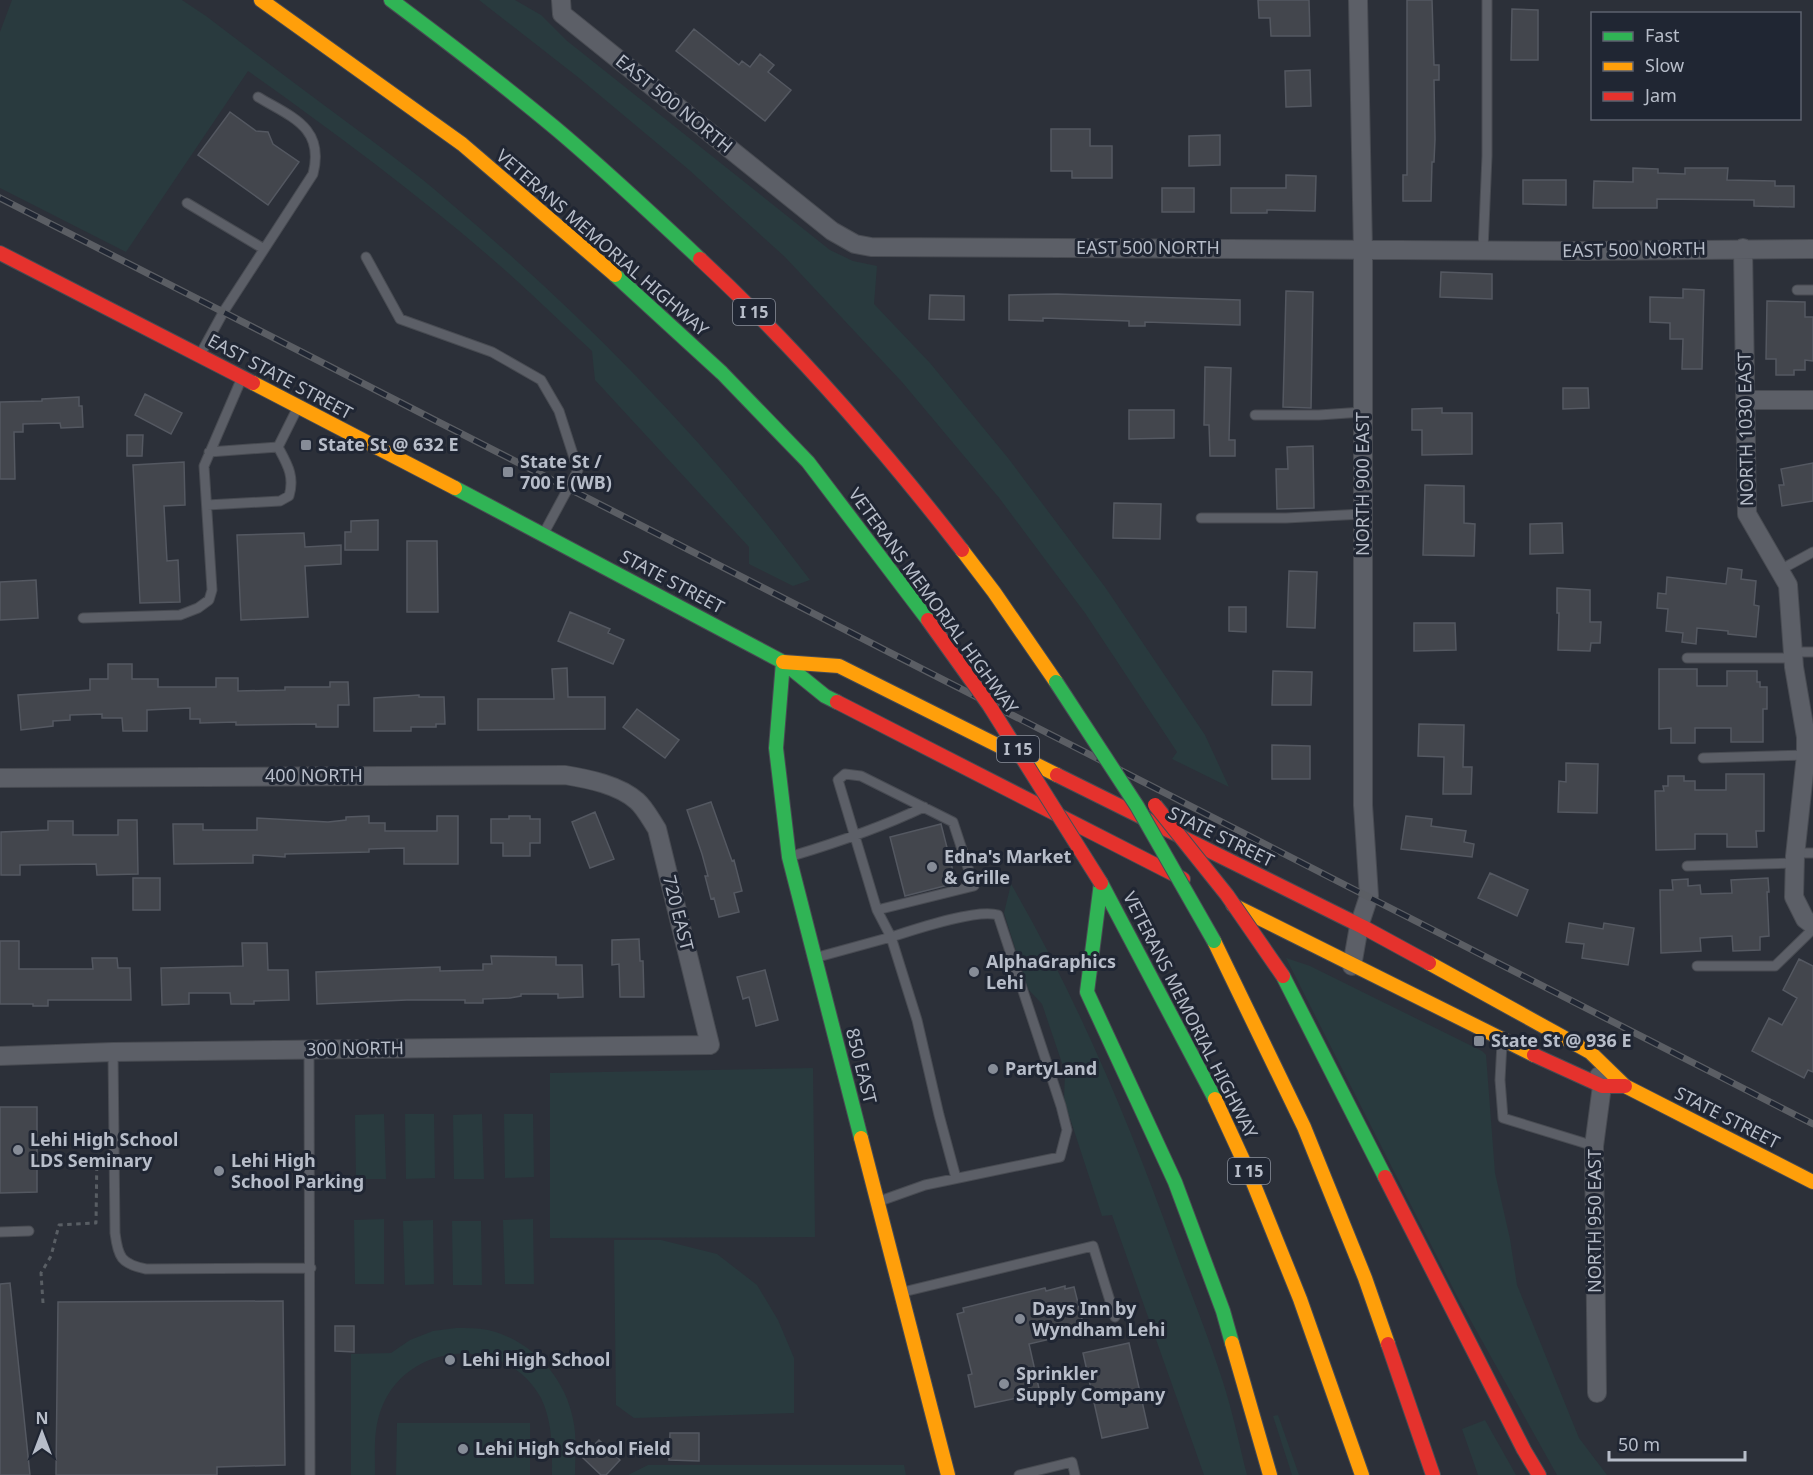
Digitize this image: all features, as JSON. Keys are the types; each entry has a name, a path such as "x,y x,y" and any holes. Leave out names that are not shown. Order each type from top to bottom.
{"main road":[{"name":"VETERANS MEMORIAL HIGHWAY","path":"261,0 462,144 595,256 722,373 808,462 928,620 989,705 1101,883 1223,1114 1300,1299 1362,1475"},
{"name":"I 15","path":"391,0 495,78 589,156 687,246 761,319 834,397 922,500 985,580 1098,743 1137,806 1214,941 1282,1078 1313,1148 1369,1288 1433,1475"},
{"name":"EAST STATE STREET","path":"0,254 543,534"},
{"name":"STATE STREET","path":"543,534 783,662 825,696 1352,966 1502,1040 1602,1086 1625,1086"},
{"name":"STATE STREET","path":"783,662 839,666 1359,926 1590,1052 1625,1086 1813,1182"},
{"name":"850 EAST","path":"783,662 776,748 789,857 948,1475"},
{"path":"1098,743 1139,787 1197,856 1227,895 1282,976 1519,1441 1539,1475"},
{"path":"1101,883 1087,992 1175,1182 1223,1311 1270,1475"}],"street":[{"name":"NORTH 900 EAST","path":"1352,966 1359,926 1369,897 1363,805 1363,250 1358,0"},
{"name":"EAST 500 NORTH","path":"562,7 832,231 855,244 871,247 1363,250 1813,249"},
{"name":"NORTH 1030 EAST","path":"1743,248 1747,514 1788,585 1793,655 1809,755 1801,856 1794,897 1810,924"},
{"path":"1746,400 1813,400"},
{"name":"400 NORTH","path":"0,778 565,774 588,779 626,794"},
{"name":"720 EAST","path":"626,794 638,801 657,829 710,1045"},
{"name":"300 NORTH","path":"0,1056 112,1052 710,1045"},
{"name":"NORTH 950 EAST","path":"1590,1052 1602,1086 1594,1146 1597,1393"}],"lane":[{"path":"1483,250 1487,156 1487,0"},
{"path":"200,356 224,311 312,174 317,157 312,138 303,124 258,97"},
{"path":"187,203 264,249"},
{"path":"366,258 400,319 492,352 541,380 559,411 578,470 543,534"},
{"path":"1797,290 1813,290"},
{"path":"83,618 180,615 198,608 209,600 212,590 204,466 242,378"},
{"path":"278,447 298,407"},
{"path":"1255,416 1363,412"},
{"path":"209,452 278,447"},
{"path":"207,505 280,501 289,496 292,486 291,470 278,447"},
{"path":"1201,518 1286,518 1363,514"},
{"path":"1780,570 1813,552"},
{"path":"1687,658 1793,655 1813,652"},
{"path":"1703,758 1809,755"},
{"path":"877,910 974,886 953,822 861,776 845,774 838,780 877,910 891,937 917,1020 956,1178"},
{"path":"789,857 855,837 924,807"},
{"path":"1687,866 1801,856"},
{"path":"815,958 918,928 991,912 998,915 1060,1106 1066,1130 1060,1157 925,1185 878,1202"},
{"path":"1697,966 1776,966 1810,924"},
{"path":"1502,1040 1500,1080 1503,1118 1594,1146"},
{"path":"309,1050 310,1475"},
{"path":"112,1052 115,1233 118,1254 130,1266 146,1269 311,1268"},
{"path":"0,1232 28,1231"},
{"path":"901,1292 1093,1246 1115,1317"},
{"path":"1019,1475 1072,1462 1075,1475"}],"path":[{"path":"43,1303 42,1273 51,1256 59,1225 96,1223 97,1149"}],"shaded area":[{"path":"12,0 182,0 206,16 423,180 546,288 594,333 685,428 770,528 810,580 793,586 749,564 749,547 595,380 592,351 510,275 438,213 248,71 126,252 0,188 0,32"},
{"path":"479,0 515,0 541,15 566,40 830,250 853,261 877,266 874,304 930,363 1008,458 1105,587 1205,735 1229,787 1172,759 1177,752 1085,613 1000,499 902,382 785,257 688,169 579,78"},
{"path":"1011,884 1059,972 1140,1156 1218,1366 1247,1475 1204,1475 1112,1215 1102,1216 1064,1100 1065,1072 1042,1004 1028,989 1004,913"},
{"path":"1286,958 1310,966 1486,1055 1495,1173 1510,1239 1517,1285 1579,1438 1607,1475 1557,1475 1457,1296"},
{"path":"813,1068 815,1237 550,1238 550,1073"},
{"path":"384,1114 386,1179 356,1179 355,1115"},
{"path":"405,1114 434,1114 435,1178 406,1179"},
{"path":"482,1114 484,1179 454,1179 453,1115"},
{"path":"504,1114 533,1114 534,1177 505,1178"},
{"path":"384,1219 384,1284 355,1284 354,1220"},
{"path":"533,1219 534,1284 505,1284 503,1220"},
{"path":"433,1220 434,1284 405,1285 403,1221"},
{"path":"452,1221 481,1221 482,1285 453,1285"},
{"path":"614,1240 661,1240 717,1254 757,1285 778,1320 794,1358 794,1413 634,1418 616,1405"},
{"path":"456,1328 484,1329 504,1335 532,1351 544,1362 554,1375 569,1404 575,1440 575,1475 552,1475 548,1417 541,1398 526,1378 506,1363 483,1355 459,1354 435,1358 413,1368 395,1385 382,1407 377,1423 375,1475 351,1475 351,1354 391,1353 410,1340 433,1331"},
{"path":"1278,1415 1299,1475 1292,1475 1273,1416"},
{"path":"1485,1420 1516,1475 1478,1475 1462,1429"},
{"name":"Lehi High School Field","path":"397,1423 530,1423 530,1475 396,1475"},
{"path":"648,1465 904,1465 906,1475 628,1475"}],"building":[{"path":"1258,0 1309,0 1310,36 1271,36 1270,18 1259,18"},
{"path":"1407,0 1432,0 1434,65 1439,65 1439,80 1434,80 1435,139 1431,201 1403,201 1403,175 1407,175"},
{"path":"1512,9 1538,10 1538,60 1511,60"},
{"path":"694,29 739,65 742,61 750,67 760,54 774,65 768,72 791,90 765,121 676,51"},
{"path":"1310,70 1311,106 1286,107 1285,71"},
{"path":"230,112 256,131 268,132 273,144 299,162 268,205 198,155"},
{"path":"1051,129 1090,129 1090,146 1112,146 1112,178 1072,178 1072,171 1051,171"},
{"path":"1220,135 1220,165 1189,166 1189,136"},
{"path":"1633,168 1658,169 1658,173 1685,174 1685,168 1728,168 1727,180 1775,181 1775,186 1794,186 1794,207 1754,206 1754,200 1657,199 1657,208 1593,208 1594,181 1633,182"},
{"path":"1286,175 1316,176 1315,211 1267,210 1267,213 1231,213 1231,188 1286,188"},
{"path":"1523,180 1566,180 1566,205 1523,204"},
{"path":"1162,188 1194,188 1194,212 1162,212"},
{"path":"1441,272 1492,274 1492,299 1440,297"},
{"path":"1683,289 1704,290 1702,369 1682,369 1683,339 1670,339 1670,323 1650,322 1650,297 1683,298"},
{"path":"1286,291 1313,292 1311,408 1283,407"},
{"path":"1057,294 1240,300 1240,325 1145,322 1145,326 1129,326 1129,321 1043,318 1043,321 1009,320 1009,295"},
{"path":"930,295 964,296 964,320 929,319"},
{"path":"1767,301 1805,302 1805,317 1813,317 1813,361 1805,360 1805,370 1794,370 1794,375 1776,375 1776,359 1766,359"},
{"path":"1205,367 1231,368 1229,440 1235,440 1235,456 1210,456 1209,425 1204,425"},
{"path":"1563,388 1588,388 1589,408 1563,409"},
{"path":"145,394 182,413 171,434 135,415"},
{"path":"79,397 83,427 61,428 60,423 23,424 23,432 14,432 15,479 0,479 0,402"},
{"path":"1442,408 1442,413 1472,413 1472,454 1422,455 1422,430 1412,430 1412,409"},
{"path":"1129,410 1174,410 1174,438 1129,439"},
{"path":"127,435 143,435 142,456 127,456"},
{"path":"1313,446 1314,508 1277,509 1276,469 1288,469 1287,447"},
{"path":"184,462 185,505 164,506 167,561 178,560 180,602 140,603 133,465"},
{"path":"1813,463 1813,501 1782,506 1779,485 1784,485 1781,469"},
{"path":"1425,485 1464,486 1464,523 1475,524 1474,556 1423,555"},
{"path":"1114,503 1161,504 1160,539 1113,538"},
{"path":"378,520 378,550 345,550 345,532 351,532 351,521"},
{"path":"1562,523 1563,553 1530,554 1530,524"},
{"path":"304,533 305,547 341,545 341,564 305,566 308,617 241,620 237,535"},
{"path":"407,541 437,541 438,612 407,612"},
{"path":"1728,568 1742,570 1741,579 1756,581 1754,605 1759,606 1756,637 1697,628 1696,644 1682,642 1683,633 1666,631 1668,609 1657,608 1658,593 1666,594 1667,577 1726,584"},
{"path":"1289,571 1317,572 1315,628 1287,627"},
{"path":"36,580 38,618 0,620 0,582"},
{"path":"1557,588 1590,590 1590,622 1601,622 1600,643 1591,643 1590,651 1558,650"},
{"path":"1229,607 1246,607 1246,632 1229,631"},
{"path":"570,612 610,629 608,633 624,640 613,664 558,641"},
{"path":"1414,623 1455,623 1456,650 1414,651"},
{"path":"108,664 132,664 132,679 158,679 158,687 216,687 216,678 238,678 238,691 285,690 285,687 330,687 330,682 348,682 349,705 338,705 338,727 316,727 316,724 200,723 200,719 190,719 190,708 147,710 147,731 123,731 122,718 102,718 102,714 70,715 70,720 53,721 53,726 21,730 18,695 90,690 90,679 108,679"},
{"path":"567,668 568,697 605,697 605,729 478,730 478,699 554,699 552,669"},
{"path":"1659,669 1697,669 1697,686 1727,686 1727,671 1757,671 1757,682 1760,682 1760,687 1767,687 1767,709 1763,709 1763,742 1731,742 1731,728 1695,728 1695,743 1671,743 1671,728 1659,729"},
{"path":"1273,671 1312,672 1311,705 1272,705"},
{"path":"419,695 419,697 444,697 445,724 436,724 436,727 411,727 411,731 374,731 374,698"},
{"path":"637,709 679,740 665,758 623,727"},
{"path":"1419,724 1464,725 1463,767 1472,767 1471,794 1443,794 1444,757 1418,756"},
{"path":"1272,745 1310,746 1310,779 1272,779"},
{"path":"1566,763 1598,764 1597,813 1558,812 1559,781 1566,782"},
{"path":"1726,774 1764,774 1764,831 1756,831 1757,847 1727,847 1727,834 1695,834 1695,849 1656,850 1655,791 1664,791 1663,786 1668,786 1668,776 1684,776 1684,781 1695,781 1695,790 1726,790"},
{"path":"711,802 732,861 734,860 742,891 734,893 739,912 719,917 714,898 711,899 705,876 708,876 687,810"},
{"path":"595,812 614,859 590,868 572,822"},
{"path":"369,816 369,823 385,823 385,831 437,831 437,816 458,816 458,864 404,864 404,848 369,849 369,852 285,854 285,857 253,855 253,863 174,864 173,824 203,824 203,830 257,830 257,818 328,822 346,820 346,817"},
{"path":"509,816 530,816 530,819 540,819 540,843 530,843 530,856 503,856 503,843 491,843 491,819 509,819"},
{"path":"1406,816 1432,819 1431,826 1466,831 1464,842 1474,844 1472,857 1401,849"},
{"path":"118,820 137,820 138,874 97,875 96,864 20,865 20,875 1,875 1,832 48,830 48,821 73,821 73,835 118,835"},
{"path":"941,824 956,883 905,896 890,837"},
{"path":"1490,873 1528,890 1517,916 1478,898"},
{"path":"133,878 160,878 160,910 133,910"},
{"path":"1768,878 1769,936 1760,937 1760,950 1733,951 1732,936 1700,938 1701,951 1661,953 1660,890 1673,890 1672,880 1688,879 1688,886 1700,885 1701,894 1732,893 1731,880"},
{"path":"1569,923 1603,929 1604,923 1634,928 1628,965 1582,958 1584,944 1566,942"},
{"path":"639,939 640,961 643,961 644,997 620,997 619,964 612,965 612,940"},
{"path":"0,941 19,941 19,969 93,969 92,958 117,958 118,968 130,968 131,1000 48,1000 48,1006 0,1004"},
{"path":"242,943 267,943 268,970 288,970 289,1000 231,1004 230,993 189,993 189,1004 162,1005 161,968 243,966"},
{"path":"491,956 556,957 556,965 582,965 583,997 558,998 558,994 521,994 521,996 510,998 483,999 483,1003 465,1003 465,1000 407,1000 317,1004 316,972 440,967 440,971 483,970 483,964 492,964"},
{"path":"1799,959 1813,966 1813,1072 1808,1070 1804,1078 1752,1051 1769,1018 1782,1025 1797,998 1783,990"},
{"path":"765,970 778,1020 756,1026 749,997 743,999 737,977"},
{"name":"Lehi High School LDS Seminary","path":"0,1107 37,1107 37,1192 0,1193"},
{"path":"10,1283 30,1475 0,1475 0,1284"},
{"name":"Days Inn by Wyndham Lehi","path":"1065,1286 1065,1289 1074,1287 1083,1323 1074,1325 1076,1333 1029,1344 1040,1393 975,1407 968,1375 972,1374 957,1314 964,1312 963,1308 1045,1288 1046,1291"},
{"path":"283,1301 285,1465 217,1467 217,1475 56,1475 58,1302"},
{"path":"335,1326 354,1326 354,1352 335,1351"},
{"path":"1129,1343 1148,1428 1102,1438 1083,1353"},
{"path":"670,1433 699,1433 699,1461 669,1460"},
{"path":"599,1440 620,1460 606,1475 601,1475 582,1457"}],"railway":[{"path":"0,198 1813,1124"}],"traffic: fast":[{"path":"391,0 554,127 610,175 700,259"},
{"path":"615,275 722,373 808,462 928,620"},
{"path":"455,488 783,662 825,696 837,702"},
{"path":"783,662 776,748 789,857 861,1138"},
{"path":"1056,682 1137,806 1214,941"},
{"path":"1101,883 1215,1099"},
{"path":"1101,883 1087,992 1175,1182 1223,1311 1232,1343"},
{"path":"1283,976 1385,1177"}],"traffic: slow":[{"path":"261,0 462,144 615,275"},
{"path":"253,383 455,488"},
{"path":"962,550 1056,682"},
{"path":"783,662 839,666 1057,775"},
{"path":"1233,905 1534,1055"},
{"path":"1214,941 1304,1127 1365,1278 1388,1344"},
{"path":"1429,963 1590,1052 1625,1086 1813,1182"},
{"path":"1215,1099 1250,1175 1300,1299 1362,1475"},
{"path":"861,1138 948,1475"},
{"path":"1232,1343 1270,1475"}],"traffic: jam":[{"path":"0,253 253,383"},
{"path":"700,259 736,293 837,399 962,550"},
{"path":"928,620 989,705 1101,883"},
{"path":"837,702 1183,879"},
{"path":"1057,775 1363,927 1429,963"},
{"path":"1155,805 1227,895 1283,976"},
{"path":"1534,1055 1602,1086 1625,1086"},
{"path":"1385,1177 1524,1450 1539,1475"},
{"path":"1388,1344 1433,1475"}],"place":[{"name":"State St @ 632 E","path":"306,445"},
{"name":"State St / 700 E (WB)","path":"508,472"},
{"name":"Edna's Market & Grille","path":"932,867"},
{"name":"AlphaGraphics Lehi","path":"974,972"},
{"name":"State St @ 936 E","path":"1479,1041"},
{"name":"PartyLand","path":"993,1069"},
{"name":"Lehi High School LDS Seminary","path":"18,1150"},
{"name":"Lehi High School Parking","path":"219,1171"},
{"name":"Days Inn by Wyndham Lehi","path":"1020,1319"},
{"name":"Lehi High School","path":"450,1360"},
{"name":"Sprinkler Supply Company","path":"1004,1384"},
{"name":"Lehi High School Field","path":"463,1449"}]}
